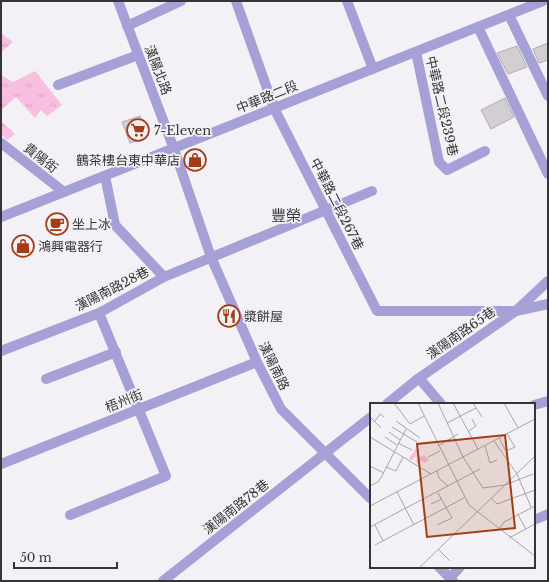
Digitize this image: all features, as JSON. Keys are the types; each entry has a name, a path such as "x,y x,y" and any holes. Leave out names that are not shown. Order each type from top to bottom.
{"street":[{"name":"漢陽北路","path":"118,1 174,148"},
{"path":"127,26 181,1"},
{"name":"中華路二段267巷","path":"236,1 274,108 377,311 516,310"},
{"path":"347,1 373,69"},
{"name":"中華路二段","path":"1,217 543,1"},
{"path":"509,15 548,96"},
{"path":"478,27 548,174"},
{"name":"中華路二段239巷","path":"416,52 439,162 446,170 485,151"},
{"path":"58,85 138,55"},
{"name":"貴陽街","path":"1,143 64,192"},
{"name":"漢陽南路","path":"174,148 210,257 257,362 281,409 370,498"},
{"path":"105,176 115,225 164,277"},
{"name":"漢陽南路28巷","path":"1,351 99,313 164,277 372,191"},
{"name":"漢陽南路65巷","path":"388,403 419,378 516,310 548,281"},
{"path":"516,310 548,304"},
{"path":"70,515 166,476 140,409 99,313"},
{"path":"46,379 116,352"},
{"name":"梧州街","path":"1,464 257,362"},
{"path":"419,378 440,403"},
{"path":"535,405 548,401"},
{"path":"326,454 370,418"},
{"name":"漢陽南路78巷","path":"163,581 326,454"},
{"path":"535,520 548,514"},
{"path":"440,568 451,579 459,568"}],"green space":[{"path":"1,33 13,42 1,52"},
{"path":"35,71 62,105 47,116 41,110 35,118 16,97 1,110 1,75 13,82"},
{"path":"1,121 15,134 7,140 1,134"}],"building":[{"path":"548,43 548,60 539,63 533,49"},
{"path":"517,46 527,67 508,74 497,53"},
{"path":"505,98 514,117 491,129 481,110"},
{"path":"140,116 146,133 142,139 130,143 122,122"}],"place":[{"name":"7-Eleven","path":"138,130"},
{"name":"鶴茶樓台東中華店","path":"195,160"},
{"name":"坐上冰","path":"57,224"},
{"name":"鴻興電器行","path":"23,246"},
{"name":"漿餅屋","path":"229,316"}],"district":[{"name":"豐榮","path":"286,215"}]}
